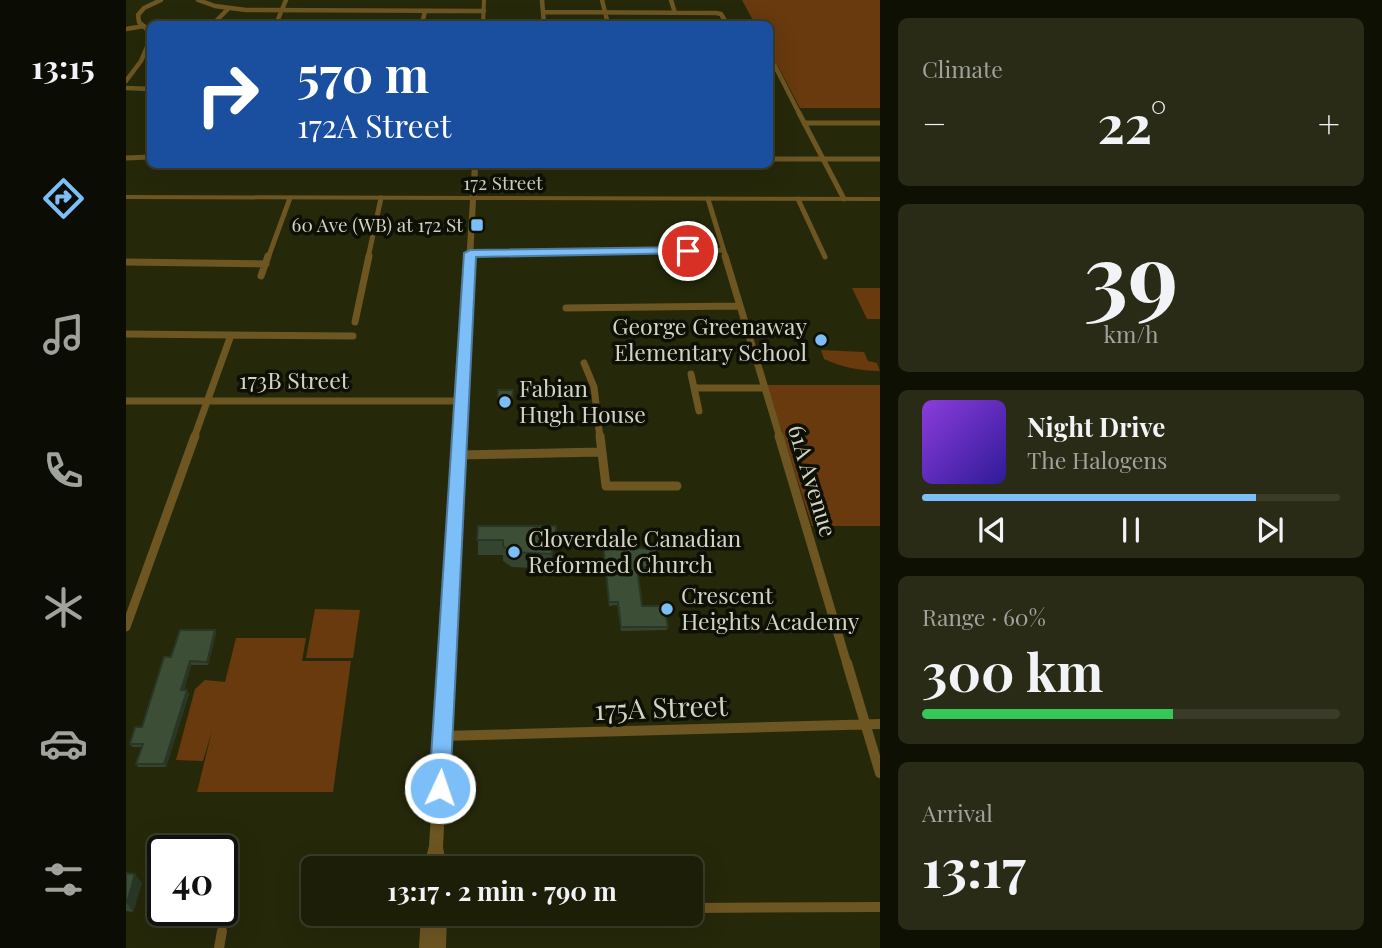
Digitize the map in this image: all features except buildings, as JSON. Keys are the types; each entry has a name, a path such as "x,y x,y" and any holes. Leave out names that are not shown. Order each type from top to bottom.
{"street":[{"path":"147,29 138,19 138,15 144,8 161,0"},
{"path":"198,0 229,9 484,11"},
{"path":"203,3 212,0"},
{"path":"278,21 286,0"},
{"path":"359,9 362,0"},
{"path":"483,21 484,0"},
{"path":"542,0 544,21"},
{"path":"602,0 607,21"},
{"path":"671,0 676,13"},
{"path":"215,21 229,9"},
{"path":"423,21 425,11"},
{"path":"543,12 719,13 725,21"},
{"path":"126,29 144,26"},
{"path":"126,81 141,61 147,47"},
{"path":"141,61 147,61"},
{"path":"773,65 844,199"},
{"path":"126,88 147,89"},
{"path":"804,123 880,123"},
{"path":"126,158 147,157"},
{"path":"773,159 880,159"},
{"path":"433,856 443,736 475,168"},
{"name":"172 Street","path":"126,197 880,199"},
{"path":"261,276 290,198"},
{"path":"355,322 380,198"},
{"name":"61A Avenue","path":"708,199 880,774"},
{"path":"798,199 825,257"},
{"path":"470,253 723,250"},
{"path":"126,262 266,264"},
{"path":"566,308 739,306"},
{"path":"126,334 353,336"},
{"path":"126,627 231,335"},
{"path":"584,363 594,387 606,486 677,485"},
{"path":"691,374 699,411"},
{"path":"695,388 764,388"},
{"name":"173B Street","path":"126,401 462,401"},
{"path":"458,455 601,452"},
{"name":"175A Street","path":"443,736 880,724"},
{"path":"436,846 438,856"},
{"path":"703,908 880,907"},
{"path":"426,948 427,926"},
{"path":"439,948 440,926"},
{"path":"219,948 222,931"}],"shaded area":[{"path":"742,0 880,0 880,108 800,108 778,66 773,63 773,21 753,21"},
{"path":"852,288 880,288 880,319 867,319"},
{"path":"821,350 864,352 868,361 877,363 880,371 837,364 824,359"},
{"path":"767,385 880,385 880,526 812,526"},
{"path":"315,609 360,610 353,658 306,658"},
{"path":"236,638 306,638 302,661 351,661 333,792 197,792 212,731 203,761 176,760 195,689 205,680 225,682"}],"place":[{"name":"60 Ave (WB) at 172 St","path":"477,225"},
{"name":"George Greenaway Elementary School","path":"821,340"},
{"name":"Fabian Hugh House","path":"505,402"},
{"name":"Cloverdale Canadian Reformed Church","path":"514,552"},
{"name":"Crescent Heights Academy","path":"667,609"}],"route":[{"path":"440,788 470,253 688,251"}]}
